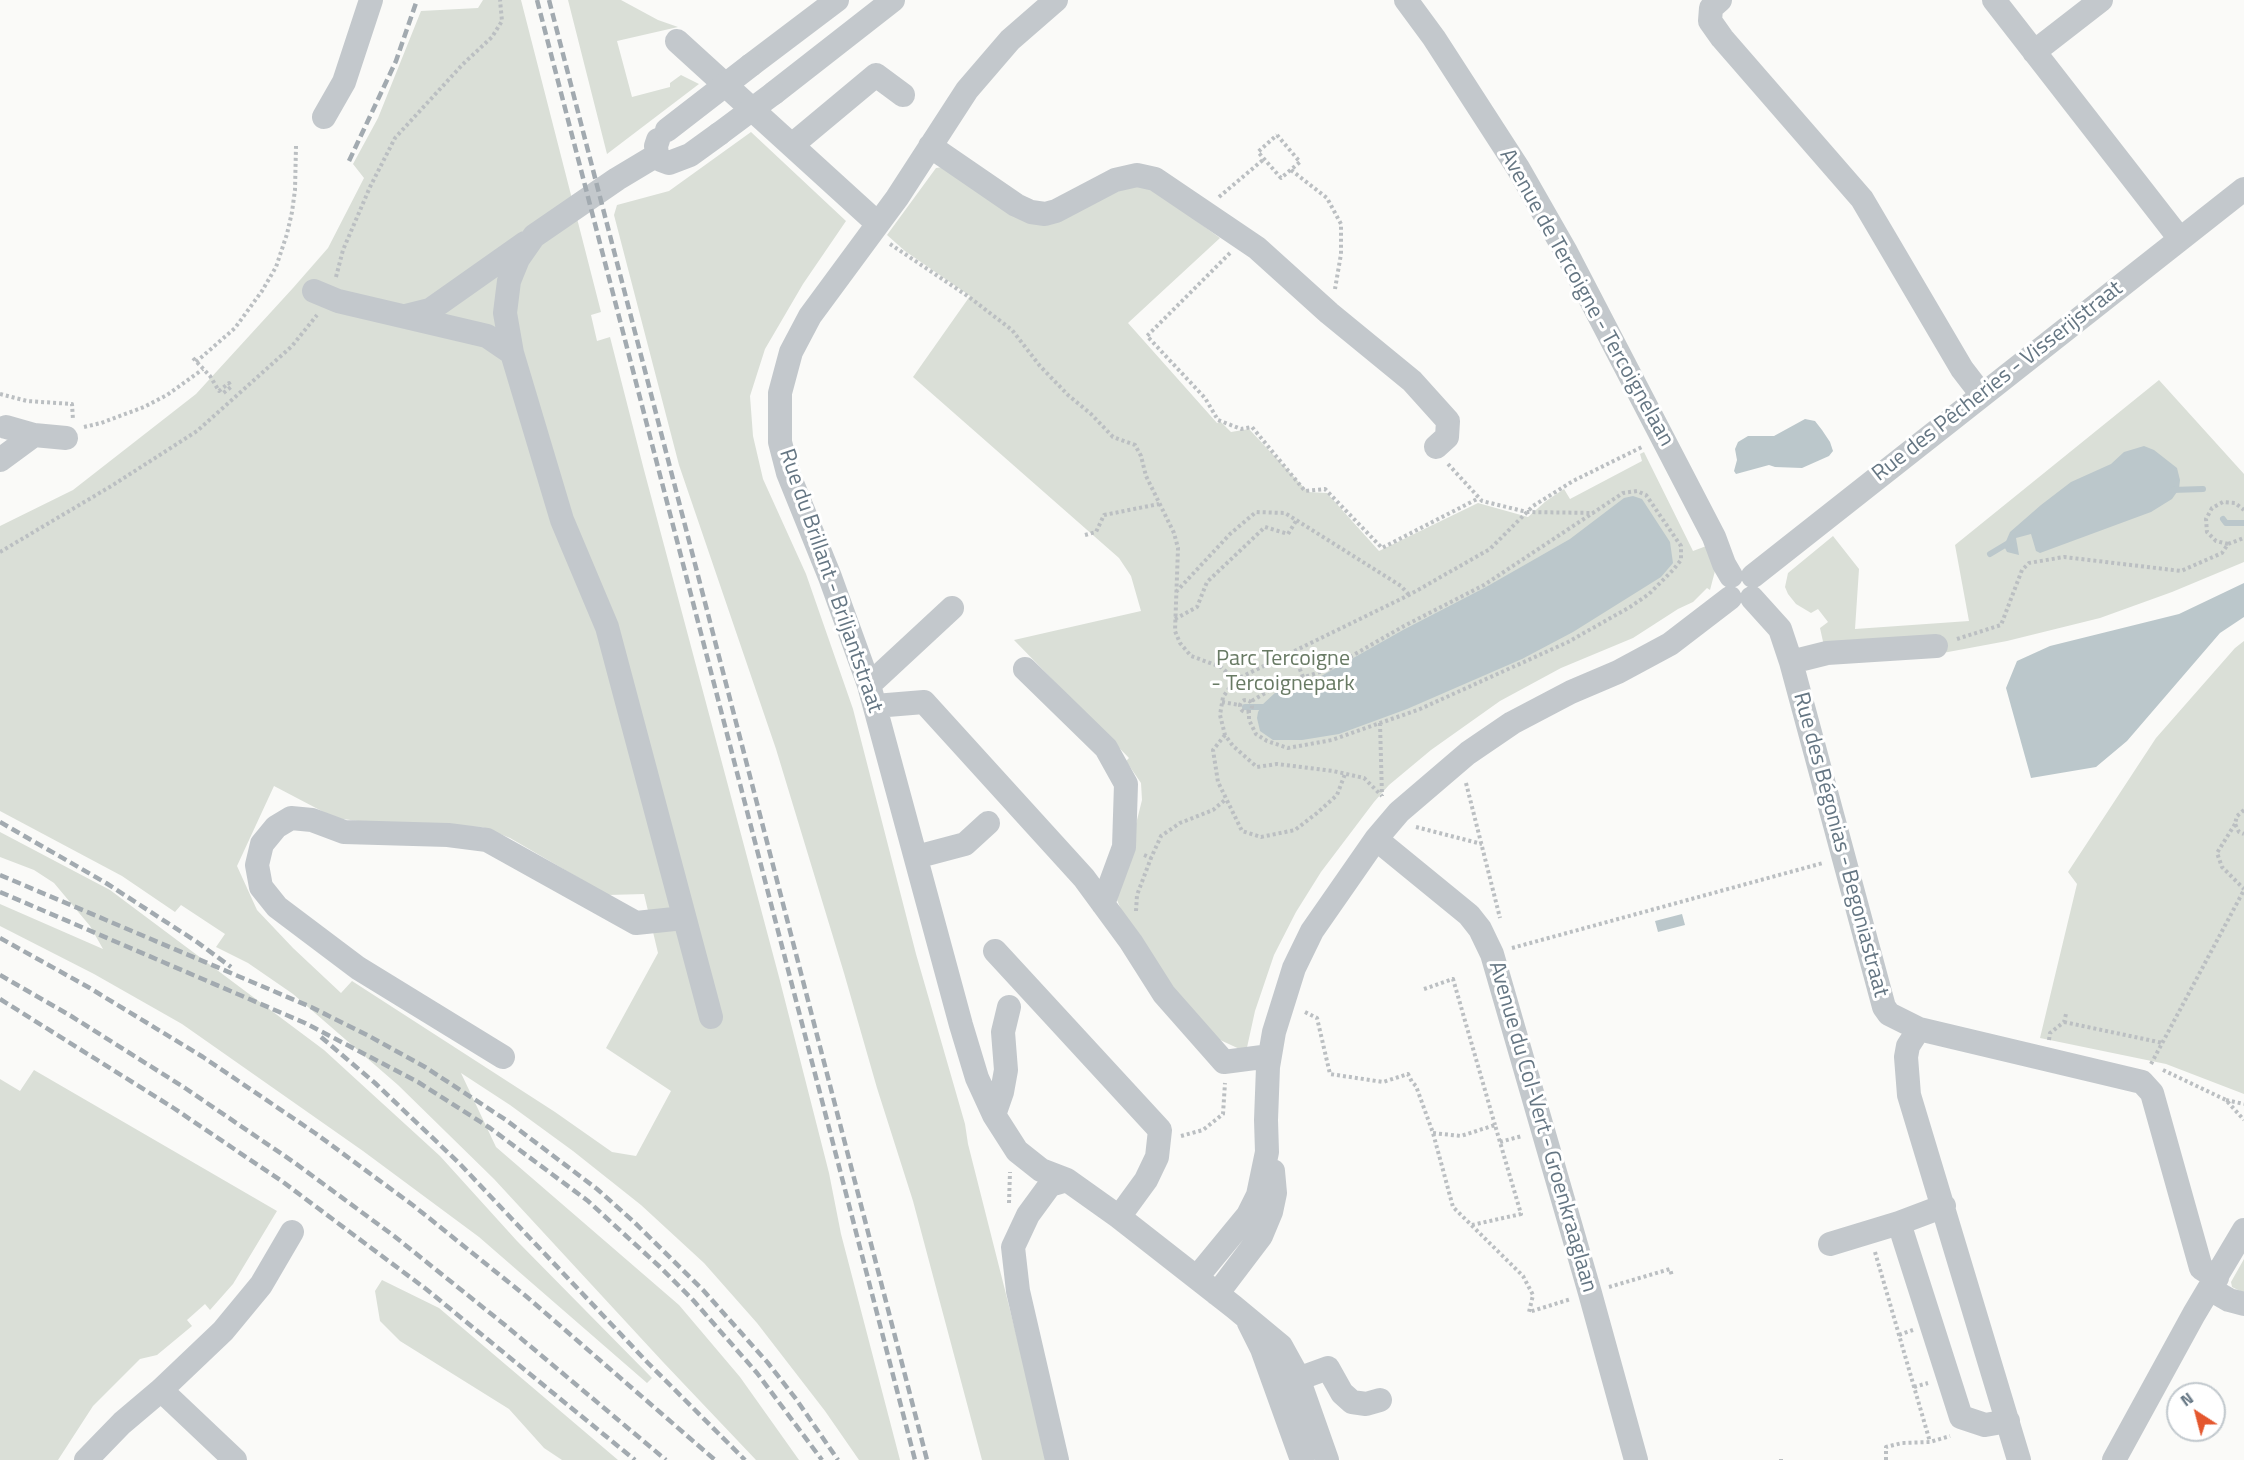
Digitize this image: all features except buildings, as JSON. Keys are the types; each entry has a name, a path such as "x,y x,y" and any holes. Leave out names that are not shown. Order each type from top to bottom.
{"street":[{"path":"324,117 344,82 371,0"},
{"path":"837,0 667,130 659,137 656,146 657,155 669,163 679,160 719,134 892,0"},
{"name":"Rue du Brillant - Briljantstraat","path":"1003,1128 974,1068 872,695 830,577 788,473 780,442 780,393 791,352 810,316 897,198 967,90 1010,40 1056,0"},
{"name":"Avenue de Tercoigne - Tercoignelaan","path":"1406,0 1434,38 1518,168 1566,252 1714,537 1724,564 1741,587"},
{"path":"1994,0 2180,239"},
{"path":"2034,52 2101,0"},
{"path":"1715,10 1722,38 1862,199 1962,369 1982,395"},
{"path":"677,41 877,223"},
{"path":"792,145 876,75 903,95"},
{"path":"930,146 1016,205 1031,212 1045,214 1056,211 1115,180 1137,175 1155,179 1257,248 1329,313 1412,381 1448,421 1447,437 1441,454"},
{"path":"406,316 430,310 617,179 657,155"},
{"name":"Rue des Pêcheries - Visserijstraat","path":"1267,1152 1266,1120 1270,1056 1283,998 1294,968 1312,931 1376,839 1399,812 1468,753 1512,723 1670,644 2244,189"},
{"path":"534,236 518,259 509,281 505,313 512,353 562,520 607,627 711,1017"},
{"path":"322,294 487,336 512,353"},
{"path":"0,460 14,434 66,438"},
{"name":"Rue des Bégonias - Begoniastraat","path":"1741,587 1780,628 1880,999 1889,1014 1919,1029 2142,1082 2152,1093 2201,1268 2213,1283"},
{"path":"872,695 952,608"},
{"path":"1791,662 1827,653 1936,646"},
{"path":"1025,669 1106,748 1126,784 1124,847 1103,904"},
{"path":"872,695 924,702 1084,878 1131,942 1164,994 1224,1062 1270,1056"},
{"path":"503,1057 358,968 277,907 261,887 257,866 262,844 276,827 291,818 312,820 344,832 448,835 487,840 636,923 684,918"},
{"path":"916,857 965,844 988,823"},
{"name":"Avenue du Col-Vert - Groenkraaglaan","path":"1376,839 1469,915 1480,929 1492,954 1636,1460"},
{"path":"995,951 1160,1130 1157,1157 1146,1180 1119,1217"},
{"path":"1009,1007 1003,1032 1006,1070 1002,1092 1003,1128 1027,1140 1050,1158 1067,1180 1197,1277 1281,1346 1302,1460"},
{"path":"1919,1029 1908,1046 1906,1057 1909,1095 2019,1460"},
{"path":"1197,1277 1248,1215 1258,1194 1267,1152"},
{"path":"1217,1294 1261,1236 1271,1212 1275,1193 1275,1176 1267,1152"},
{"path":"1057,1460 1018,1291 1013,1247 1028,1215 1050,1185 1067,1180"},
{"path":"1830,1244 1869,1234 1944,1206"},
{"path":"1899,1223 1961,1417 1985,1425 2008,1421"},
{"path":"2114,1460 2244,1230"},
{"path":"86,1460 122,1423 223,1331 261,1285 292,1232"},
{"path":"2213,1283 2229,1300 2244,1304"},
{"path":"1287,1383 1328,1368 1342,1393 1352,1402 1366,1404 1380,1400"},
{"path":"1287,1383 1327,1460"},
{"path":"161,1389 235,1460"}],"path":[{"path":"0,552 113,485 197,431 292,346 322,294 370,187 395,138 456,71 492,38 502,21 500,0"},
{"path":"1276,135 1300,162 1291,170 1281,178 1258,152 1276,135"},
{"path":"222,394 231,387 229,383 219,391 195,360 235,328 276,267 292,212 296,146"},
{"path":"1203,211 1264,159"},
{"path":"1291,170 1327,198 1341,224 1341,254 1335,293 1329,313"},
{"path":"877,223 881,237 902,254 969,297 1012,330 1040,366 1113,437 1135,445 1141,456 1146,476 1174,533 1178,548 1175,631 1180,643 1191,656 1221,667 1235,680"},
{"path":"1246,240 1230,252 1147,336 1205,398 1218,420 1241,429 1252,427 1305,491 1325,489 1382,548 1479,498"},
{"path":"0,394 27,401 72,404 74,429 101,423 144,407 167,395 203,369"},
{"path":"1380,723 1382,796 1364,778 1277,764 1257,767 1233,746 1225,735 1220,715 1223,697 1235,680 1409,595 1490,549 1527,512 1573,481 1644,445"},
{"path":"1441,454 1482,501 1527,512 1595,513"},
{"path":"1637,491 1646,495 1681,546 1681,560 1649,594 1630,608 1568,642 1453,695 1380,723 1332,740 1288,748 1267,741 1256,734 1249,720 1249,710 1252,706 1250,702 1277,687 1329,669 1404,626 1484,585 1623,493 1637,491"},
{"path":"2228,544 2216,541 2207,532 2206,519 2212,508 2223,502 2235,503 2244,510"},
{"path":"1085,535 1096,532 1104,515 1159,504"},
{"path":"1176,592 1230,534 1256,512 1285,513 1401,586 1409,595"},
{"path":"1175,619 1197,607 1207,582 1265,527 1288,534 1296,521"},
{"path":"1936,646 2001,625 2022,570 2030,563 2064,557 2181,571 2222,553 2228,544 2243,538 2244,533"},
{"path":"1293,652 1303,677"},
{"path":"1239,705 1246,699 1250,702"},
{"path":"1222,702 1239,705 1245,712 1249,710"},
{"path":"1225,735 1213,750 1218,782 1242,831 1261,837 1295,830 1337,795 1345,774"},
{"path":"1466,783 1502,926"},
{"path":"1131,942 1137,896 1161,836 1180,823 1213,810 1226,799"},
{"path":"2149,1067 2244,890 2222,867 2217,853 2235,824 2237,816 2244,810"},
{"path":"2235,824 2239,832 2244,834"},
{"path":"1416,827 1482,844"},
{"path":"1124,847 1151,858"},
{"path":"1508,949 1830,861"},
{"path":"1424,989 1453,979 1521,1214 1472,1225"},
{"path":"1305,1012 1317,1018 1330,1074 1383,1082 1408,1074 1416,1086 1433,1133 1453,1207 1523,1276 1533,1295 1529,1312 1572,1299"},
{"path":"2048,1043 2050,1033 2064,1022 2066,1014"},
{"path":"2064,1022 2163,1043"},
{"path":"1160,1136 1181,1136 1203,1130 1223,1114 1225,1083 1219,1069 1224,1062"},
{"path":"2163,1070 2226,1100 2244,1104"},
{"path":"2226,1100 2244,1120"},
{"path":"1433,1133 1461,1136 1495,1125"},
{"path":"1003,1128 1008,1210"},
{"path":"1500,1142 1527,1135"},
{"path":"1869,1234 1930,1442 1902,1443 1886,1447 1886,1460"},
{"path":"1609,1287 1670,1269 1672,1276"}],"green space":[{"path":"483,0 521,0 601,312 591,315 597,341 610,337 779,977 829,1173 841,1234 900,1460 859,1460 825,1411 757,1323 704,1263 641,1205 573,1151 461,1073 496,1147 679,1305 740,1377 799,1460 756,1460 494,1179 398,1085 293,994 248,963 216,947 225,934 181,905 175,912 122,876 0,811 0,526 73,490 196,394 328,248 364,178 353,164 378,118 421,11 478,8","holes":["274,786 335,818 389,825 482,827 510,838 608,895 644,894 658,953 606,1048 671,1091 636,1156 612,1152 555,1112 352,981 341,993 257,910 237,866"]},
{"path":"568,0 621,0 658,20 678,27 617,41 632,97 670,87 670,83 681,75 699,84 607,154"},
{"path":"751,132 846,221 803,284 765,349 750,396 753,436 763,479 806,574 853,709 916,954 965,1124 968,1144 1048,1460 982,1460 913,1201 776,749 679,465 614,215 617,205 669,191"},
{"name":"Parc Tercoigne - Tercoignepark","path":"943,167 1016,215 1121,188 1140,186 1157,192 1220,238 1128,323 1217,423 1221,422 1231,432 1249,429 1308,492 1327,493 1379,551 1478,503 1528,517 1564,489 1570,499 1642,461 1640,454 1644,452 1693,551 1709,545 1715,571 1710,590 1707,588 1693,602 1633,638 1561,668 1500,701 1431,750 1389,785 1321,872 1296,912 1274,955 1255,1011 1246,1052 1218,1039 1178,997 1125,919 1117,900 1142,800 1141,783 1126,761 1129,758 1014,640 1141,611 1131,576 1119,558 913,377 970,296 905,251 887,235 936,168"},
{"path":"2159,380 2244,474 2244,562 2172,592 2100,618 2007,641 1932,655 1824,646 1820,628 1828,622 1818,609 1811,613 1796,604 1788,594 1785,587 1788,573 1833,536 1859,569 1855,629 1969,621 1955,545"},
{"path":"2244,641 2244,1094 2166,1064 2040,1038 2077,884 2068,872 2156,738 2235,648"},
{"path":"0,832 110,890 324,1050 440,1156 517,1241 652,1378 647,1383 479,1237 363,1151 182,1024 94,974 0,926 0,904 103,949 90,926 54,883 34,870 0,857"},
{"path":"34,1070 277,1211 233,1284 210,1310 205,1304 187,1320 192,1326 157,1355 140,1359 93,1406 58,1460 0,1460 0,1079 20,1091"},
{"path":"2244,1259 2244,1293 2232,1287 2231,1282"},
{"path":"382,1280 439,1308 618,1460 562,1460 544,1448 509,1409 400,1341 380,1321 375,1291"}],"shaded area":[{"path":"1805,419 1815,421 1830,442 1833,451 1829,456 1802,468 1769,465 1736,474 1734,471 1737,460 1735,449 1738,442 1748,436 1774,436"},
{"path":"2144,446 2154,450 2177,468 2180,480 2179,489 2172,499 2151,512 2040,553 2036,551 2031,534 2016,538 2019,555 2007,552 2004,546 2010,532 2041,505 2071,482 2111,464 2124,452"},
{"path":"1633,496 1642,499 1670,542 1673,563 1661,577 1573,632 1522,659 1407,709 1339,734 1302,740 1273,740 1260,731 1258,712 1276,692 1316,679 1486,587 1570,539 1624,498"},
{"path":"2244,583 2244,617 2220,633 2127,741 2096,767 2031,778 2006,688 2017,661 2050,646 2179,614"},
{"path":"1682,914 1685,925 1658,932 1655,921"}],"waterway":[{"path":"2172,490 2203,489"},
{"path":"2223,519 2226,523 2244,523"},
{"path":"1990,554 2010,542"},
{"path":"1245,707 1267,707"}],"railway":[{"path":"349,161 396,61 417,0"},
{"path":"537,0 915,1460"},
{"path":"549,0 927,1460"},
{"path":"0,822 106,883 231,967"},
{"path":"0,875 311,1007 425,1067 506,1120 597,1189 703,1290 768,1363 838,1460"},
{"path":"0,892 305,1023 418,1082 490,1128 588,1201 660,1267 693,1300 757,1373 822,1460"},
{"path":"0,938 88,987 203,1057 315,1133 414,1206 527,1297 715,1460"},
{"path":"0,975 71,1016 185,1088 295,1163 394,1236 505,1325 666,1460"},
{"path":"0,999 172,1107 283,1182 426,1289 635,1460"},
{"path":"321,1037 375,1083 459,1163 648,1363 745,1460"}]}
